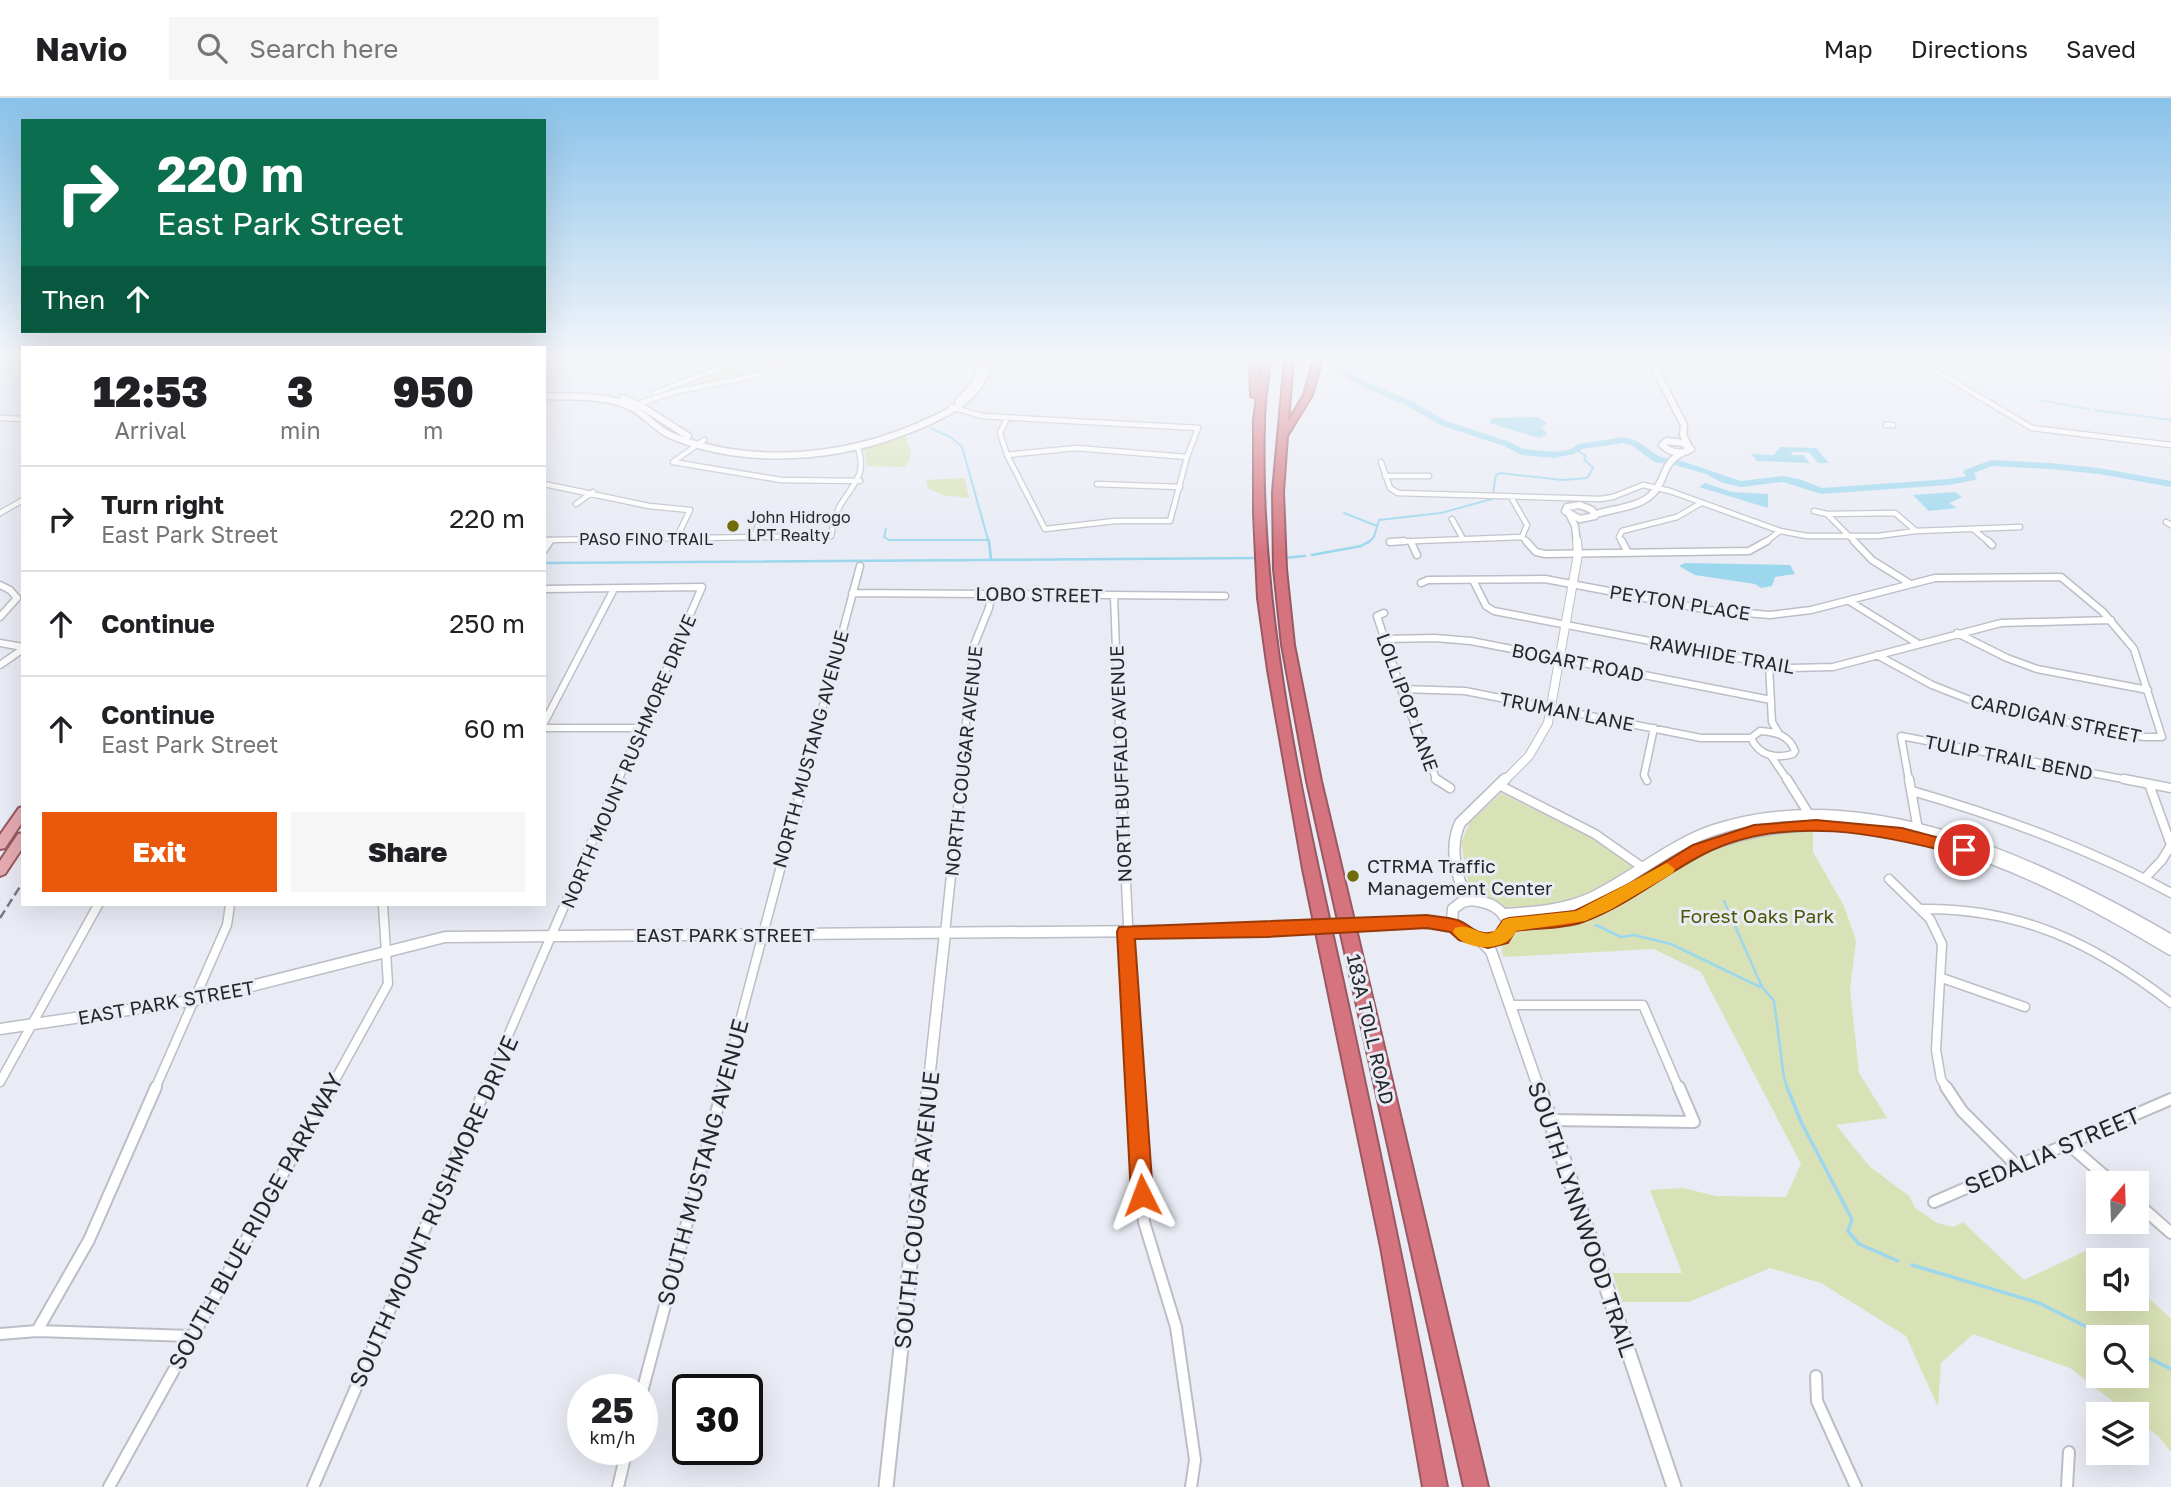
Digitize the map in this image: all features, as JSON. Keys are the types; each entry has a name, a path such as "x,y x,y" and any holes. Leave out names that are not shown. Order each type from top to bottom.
{"highway":[{"name":"183A TOLL ROAD","path":"1259,424 1260,548 1270,645 1311,869 1391,1247 1435,1487"},
{"name":"183A TOLL ROAD","path":"1285,424 1278,492 1279,548 1288,645 1314,781 1476,1487"},
{"path":"1284,439 1292,424"}],"main road":[{"path":"0,845 21,814"},
{"path":"0,871 21,840"}],"street":[{"path":"654,424 663,432 739,451 782,453 858,447 898,435 922,424"},
{"path":"858,447 863,457 860,481 780,480 673,462 701,442 771,449 842,446 915,424"},
{"path":"1004,424 1000,433 1007,455 1045,529 1115,521 1170,521 1187,457 1198,428 1118,424"},
{"path":"1570,516 1593,518 1611,508 1641,501 1652,495 1671,458 1691,449 1684,435 1683,424"},
{"path":"2025,424 2032,428 2171,445"},
{"path":"1671,458 1663,443 1684,435"},
{"path":"1673,441 1688,445"},
{"path":"1007,455 1076,448 1187,457"},
{"path":"1666,449 1684,452"},
{"path":"1381,462 1390,488 1398,493 1600,499 1624,494 1637,485 1657,488 1797,536 1878,536 1916,531 2020,527"},
{"path":"1385,476 1429,476"},
{"name":"PASO FINO TRAIL","path":"548,540 831,536 836,513 860,481"},
{"path":"546,484 593,492 649,506 690,510 676,539"},
{"path":"1097,484 1180,487"},
{"path":"576,504 593,492"},
{"path":"1511,497 1527,526 1522,537"},
{"path":"0,513 21,501"},
{"path":"1628,553 1619,537 1622,531 1677,517 1701,503"},
{"path":"1584,506 1596,514"},
{"path":"1462,902 1454,862 1454,832 1529,756 1548,723 1553,707 1578,554 1576,526 1565,511 1567,507 1611,508"},
{"path":"1814,511 1827,514 1896,512 1916,531"},
{"path":"1827,514 1872,560 1909,583"},
{"path":"1452,519 1463,538"},
{"path":"1576,526 1585,519"},
{"path":"753,538 760,520"},
{"path":"1972,529 1992,545"},
{"path":"1390,542 1522,537 1536,552 1578,554 1749,551 1757,549 1780,531"},
{"path":"1411,542 1417,555"},
{"name":"NORTH MUSTANG AVENUE","path":"761,933 860,566"},
{"name":"PEYTON PLACE","path":"1421,583 1428,580 1531,578 1742,614 1791,614 1849,601 1909,583 1961,577 2062,576 2111,620"},
{"name":"RAWHIDE TRAIL","path":"1473,580 1486,606 1494,611 1769,665 1815,669 1877,655 1956,632 2020,621 2111,620"},
{"path":"0,585 10,590 17,598 0,617"},
{"name":"NORTH MOUNT RUSHMORE DRIVE","path":"553,935 702,587 614,589"},
{"path":"546,589 614,589 546,722"},
{"name":"LOBO STREET","path":"852,593 992,592 1225,596"},
{"name":"NORTH COUGAR AVENUE","path":"945,933 974,645 989,608 992,592"},
{"name":"NORTH BUFFALO AVENUE","path":"1114,596 1126,932 1144,1222 1175,1327 1195,1460 1191,1487"},
{"path":"1849,601 1917,643"},
{"name":"LOLLIPOP LANE","path":"1384,613 1377,616 1401,689 1437,781 1450,788"},
{"path":"1956,632 2007,658 2037,669 2148,690 2134,649 2111,620"},
{"name":"BOGART ROAD","path":"1383,639 1452,638 1771,700"},
{"path":"0,643 21,648"},
{"path":"0,665 21,649"},
{"name":"CARDIGAN STREET","path":"1877,655 1932,685 1988,707 2144,737 2162,737 2148,690"},
{"path":"1769,665 1772,722 1780,734 1795,746 1793,754 1781,757 1769,754"},
{"name":"TRUMAN LANE","path":"1401,689 1465,691 1700,738 1752,741 1769,754"},
{"path":"1752,741 1772,722"},
{"path":"546,726 643,728"},
{"path":"1647,781 1644,775 1654,728"},
{"path":"1760,731 1780,734"},
{"name":"TULIP TRAIL BEND","path":"1917,831 1901,736 2171,788"},
{"path":"1769,754 1780,766 1787,783 1813,821"},
{"path":"1780,766 1781,757"},
{"path":"2145,878 2162,860 2171,845 2149,784"},
{"path":"1499,785 1595,834 1642,867"},
{"path":"1912,791 2047,834 2145,878 2171,893"},
{"path":"1507,920 1570,906 1593,897 1692,839 1716,829 1774,818 1902,834 1986,856 2068,890 2171,950"},
{"path":"1507,920 1579,917 1635,888 1699,849 1760,829 1813,821 1867,821 1989,850 2039,869 2103,900 2171,940"},
{"path":"1889,879 1922,909 1939,935 1942,978 1936,1050 1941,1079 1962,1111 2015,1164"},
{"path":"1460,882 1481,900 1495,905 1507,920 1506,934 1493,946"},
{"path":"1455,926 1451,914 1462,902 1481,900"},
{"path":"0,1082 97,906"},
{"path":"37,1331 89,1240 145,1110 197,1000 227,925 230,906"},
{"name":"SOUTH BLUE RIDGE PARKWAY","path":"108,1487 388,984 383,906"},
{"path":"1922,909 1964,908 2026,920 2078,943 2132,975 2171,1003"},
{"name":"EAST PARK STREET","path":"1422,922 1451,914"},
{"name":"EAST PARK STREET","path":"0,1029 197,1000 445,937 1267,930 1422,922 1455,926"},
{"name":"SOUTH LYNNWOOD TRAIL","path":"1455,926 1465,935 1493,946 1674,1487"},
{"name":"SOUTH MUSTANG AVENUE","path":"647,1374 761,933"},
{"name":"SOUTH COUGAR AVENUE","path":"886,1487 945,933"},
{"name":"SOUTH MOUNT RUSHMORE DRIVE","path":"313,1487 553,935"},
{"path":"1942,978 2025,1007"},
{"path":"1511,1005 1643,1005 1694,1122 1550,1120"},
{"name":"SEDALIA STREET","path":"1934,1202 2015,1164 2069,1144 2171,1099"},
{"path":"2069,1144 2099,1171"},
{"path":"2149,1214 2171,1233"},
{"path":"0,1335 37,1331 191,1336"},
{"path":"1815,1376 1817,1401 1856,1487"},
{"path":"2067,1487 2069,1452"},
{"path":"618,1487 623,1465"}],"green space":[{"path":"905,434 911,453 906,467 867,466 864,449"},
{"path":"965,478 969,498 942,495 928,488 926,480"},
{"path":"1501,793 1594,838 1632,865 1632,869 1583,898 1552,906 1508,909 1480,896 1469,885 1461,843 1470,822"},
{"name":"Forest Oaks Park","path":"1813,828 1813,852 1844,906 1856,941 1850,988 1859,1073 1887,1118 1836,1125 1869,1166 1909,1196 1915,1208 1937,1223 1954,1227 1963,1222 2024,1280 2086,1251 2086,1311 2149,1311 2149,1298 2171,1319 2171,1452 2149,1429 2149,1402 2114,1402 2096,1388 2149,1388 2149,1325 2086,1325 2086,1380 2070,1368 1973,1334 1941,1363 1938,1407 1906,1336 1821,1283 1770,1268 1689,1302 1622,1302 1612,1273 1682,1273 1650,1190 1683,1188 1716,1196 1786,1197 1801,1164 1701,972 1654,949 1503,957 1501,945 1517,928 1568,922 1701,851 1742,836"}],"water":[{"path":"1492,424 1546,424 1542,427 1547,434 1540,438"},
{"path":"1780,447 1816,448 1829,463 1818,463 1809,452 1791,452 1792,455 1803,455 1810,463 1757,461 1751,454 1774,455"},
{"path":"1705,483 1732,492 1768,494 1768,508 1699,487"},
{"path":"1955,492 1962,497 1949,503 1957,508 1929,511 1913,495"},
{"path":"1685,563 1790,565 1795,574 1775,577 1772,586 1761,588 1755,584 1695,575 1679,566"}],"waterway":[{"path":"1445,424 1507,444 1521,452 1554,455 1571,452 1579,447 1623,440 1634,443 1657,460 1676,462 1709,472 1726,481 1741,484 1783,479 1821,491 1949,482 1972,478 1968,472 1991,463 2099,471 2171,484"},
{"path":"930,428 952,438 962,447 988,540"},
{"path":"1370,541 1374,537 1379,520 1441,513 1492,499 1496,475 1500,473 1563,480 1587,478 1593,468 1584,459 1586,456 1578,451 1581,447"},
{"path":"1344,513 1377,526"},
{"path":"886,529 884,537 889,540 988,540"},
{"path":"989,541 991,559"},
{"path":"1312,555 1361,546 1370,541"},
{"path":"1283,558 1305,556"},
{"path":"546,563 1258,558"},
{"path":"1724,901 1762,987 1774,1001 1784,1078 1788,1089"},
{"path":"1596,925 1621,937 1634,935 1671,944 1760,987"},
{"path":"1787,1087 1801,1122 1852,1219 1848,1231 1859,1244 1898,1261"},
{"path":"1912,1265 2039,1303 2086,1326"},
{"path":"2149,1358 2171,1369"}],"railway":[{"path":"0,918 21,885"}],"slow traffic":[{"path":"1462,932 1472,938 1488,941 1501,938 1506,934 1509,925 1579,917 1667,869"}],"place":[{"name":"John Hidrogo LPT Realty","path":"733,526"},
{"name":"CTRMA Traffic Management Center","path":"1353,876"}],"route":[{"path":"1142,1195 1126,932 1267,930 1427,922 1455,926 1465,935 1488,941 1501,938 1506,934 1509,925 1579,917 1635,888 1699,849 1760,829 1816,826 1863,828 1902,834 1964,850"}]}
